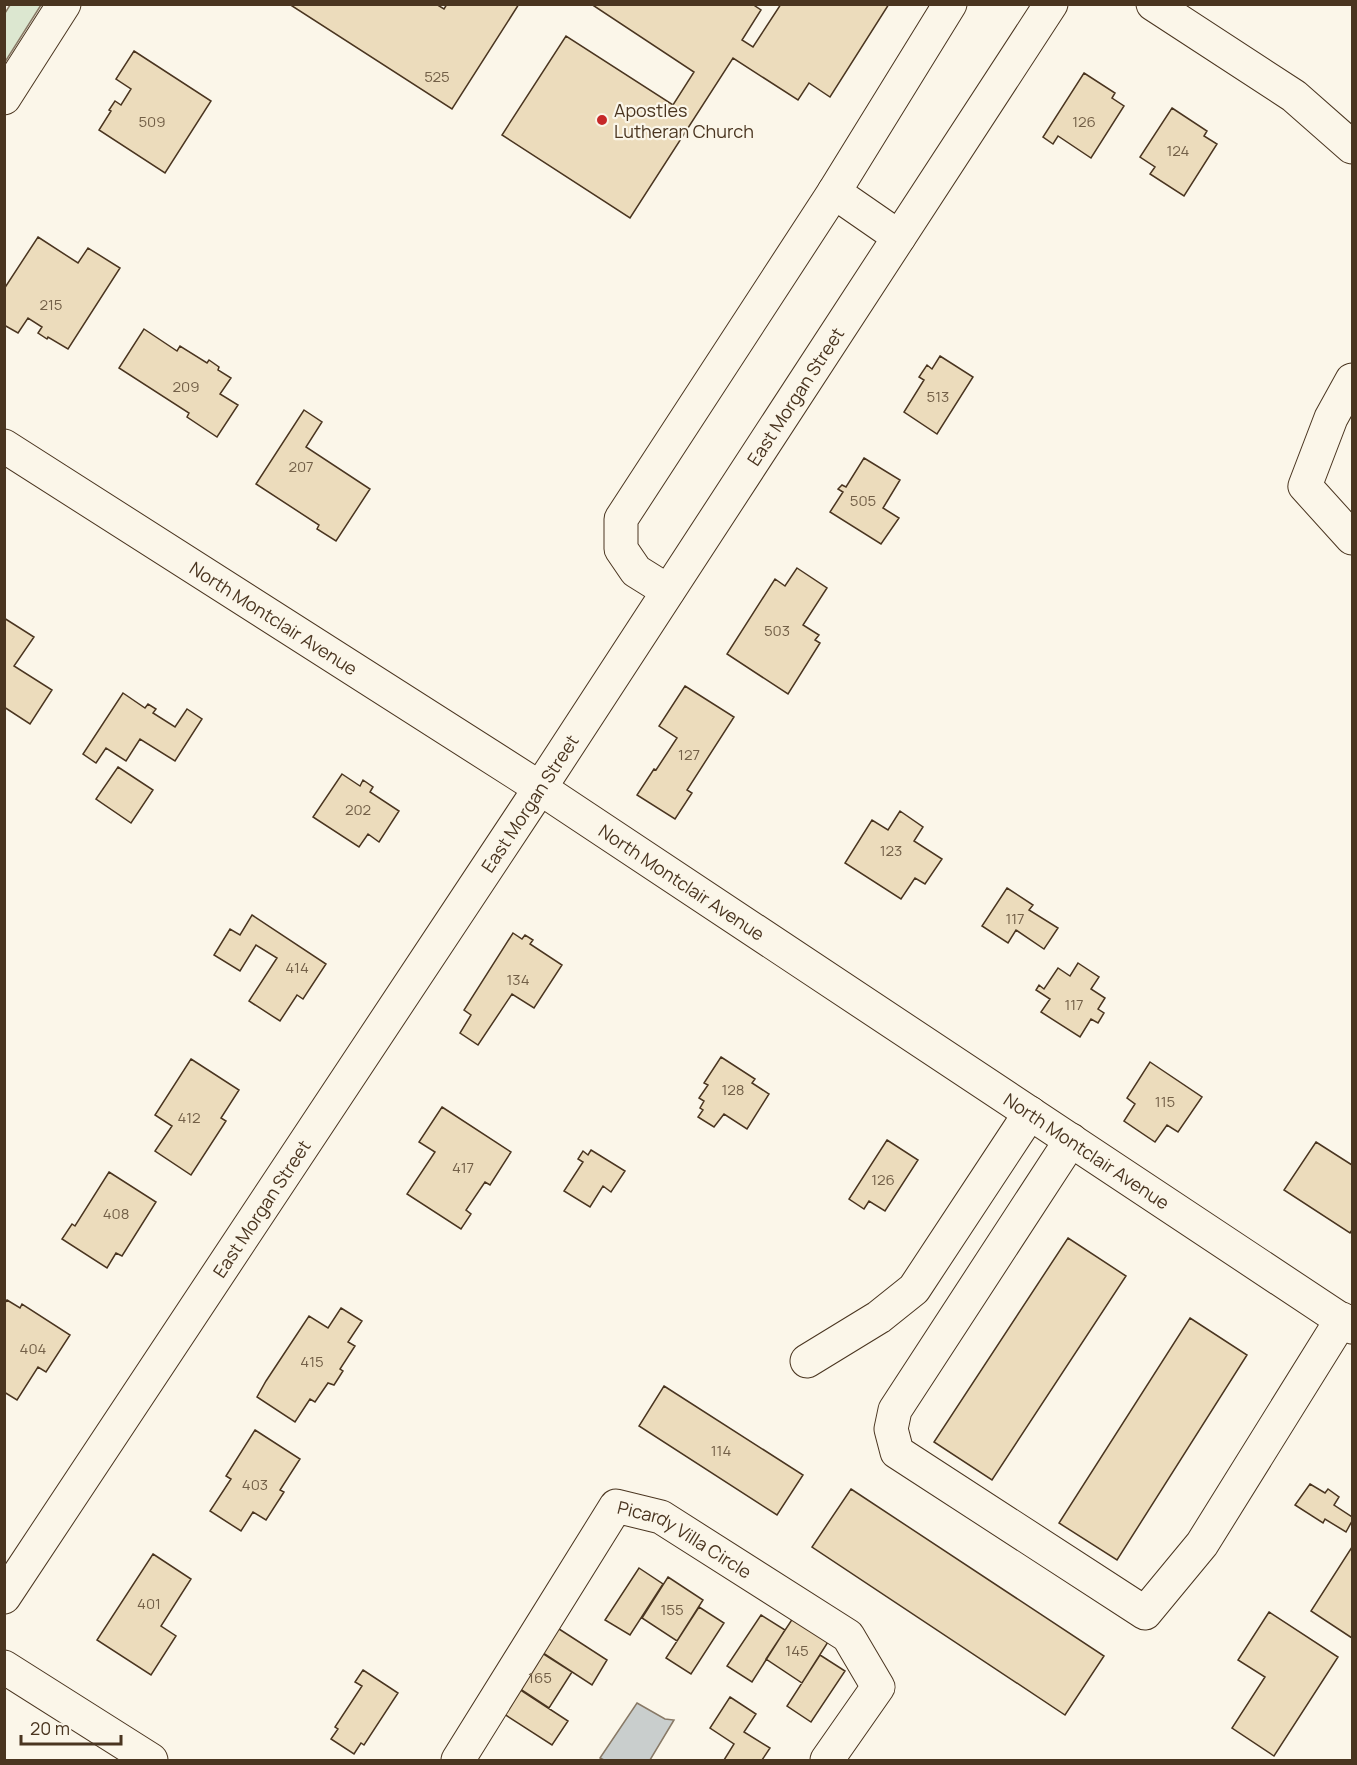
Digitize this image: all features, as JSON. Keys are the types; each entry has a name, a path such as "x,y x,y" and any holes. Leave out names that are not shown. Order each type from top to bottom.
{"street":[{"path":"4,98 64,4"},
{"path":"668,591 636,571 621,549 621,519 834,192 950,4"},
{"name":"East Morgan Street","path":"4,1597 540,788 1051,4"},
{"path":"1153,4 1192,15 1294,96 1353,147"},
{"path":"1294,96 1353,120"},
{"path":"834,192 899,237"},
{"path":"1353,380 1331,418 1305,486 1353,538"},
{"name":"North Montclair Avenue","path":"4,446 540,788 1347,1323"},
{"path":"807,1361 879,1317 914,1289 1030,1113"},
{"path":"1071,1140 895,1410 891,1429 897,1452 1145,1613 1202,1544 1347,1323"},
{"name":"Picardy Villa Circle","path":"458,1761 616,1506 661,1517 848,1636 878,1687 827,1761"},
{"path":"4,1667 151,1761"}],"green space":[{"path":"10,5 41,5 5,62 5,13"}],"shaded area":[{"path":"637,1703 665,1719 674,1720 650,1760 604,1760 600,1758"}],"building":[{"path":"289,4 436,4 444,9 447,4 519,4 452,109"},
{"name":"Apostles Lutheran Church","path":"591,4 752,4 761,10 742,40 753,47 781,4 889,4 830,97 809,83 798,100 733,58 630,218 502,135 566,36 673,105 694,72"},
{"path":"134,51 211,101 165,173 99,130 115,101 121,105 131,89 116,79"},
{"path":"1084,73 1115,93 1112,98 1124,106 1091,158 1058,136 1053,144 1043,137"},
{"path":"1172,108 1207,131 1204,136 1217,144 1184,196 1150,174 1155,167 1140,157"},
{"path":"38,237 78,263 88,248 120,268 68,349 38,333 42,327 28,318 18,333 4,325 4,289"},
{"path":"144,329 177,351 180,346 207,363 209,360 219,367 218,370 231,378 220,394 238,405 217,437 187,417 189,413 119,368"},
{"path":"940,356 973,377 937,434 904,412 924,380 919,377 927,365 932,369"},
{"path":"304,410 322,422 306,447 370,489 336,541 317,529 319,525 256,484"},
{"path":"864,458 900,480 883,508 899,518 881,544 830,512 843,492 838,489 842,485 846,487"},
{"path":"797,568 827,588 803,625 819,635 815,640 820,643 788,694 727,654 775,579 785,586"},
{"path":"4,618 34,637 14,666 52,690 30,724 4,707"},
{"path":"685,686 734,717 687,790 692,793 675,819 637,795 677,738 659,726"},
{"path":"123,693 145,708 148,704 156,709 153,713 175,727 187,709 202,719 175,761 140,739 126,761 106,748 96,763 83,754"},
{"path":"118,767 153,790 131,823 96,799"},
{"path":"342,774 360,786 363,780 373,787 370,792 399,811 379,842 368,834 359,847 313,817"},
{"path":"900,811 923,827 914,841 942,859 925,884 915,878 901,899 845,863 872,820 888,830"},
{"path":"1007,888 1033,905 1029,910 1058,928 1044,949 1016,930 1008,943 982,926"},
{"path":"252,915 326,964 303,999 297,995 280,1021 249,1001 277,958 256,945 240,971 214,955 230,929 240,935"},
{"path":"513,933 522,939 525,935 533,940 530,944 562,965 534,1008 512,994 478,1045 460,1033 471,1015 464,1010"},
{"path":"1078,963 1099,977 1091,989 1105,998 1098,1009 1104,1013 1098,1023 1091,1019 1080,1037 1041,1012 1050,999 1036,990 1039,985 1044,989 1058,968 1070,976"},
{"path":"721,1057 755,1079 752,1083 769,1094 747,1129 724,1114 714,1127 698,1117 703,1110 700,1108 704,1101 699,1098 708,1085 704,1083"},
{"path":"191,1059 239,1090 221,1118 226,1121 191,1175 155,1151 172,1126 155,1115"},
{"path":"1150,1062 1202,1097 1178,1132 1167,1125 1155,1142 1124,1121 1135,1104 1127,1098"},
{"path":"442,1107 511,1152 490,1185 485,1182 466,1210 471,1214 461,1229 407,1194 435,1152 419,1142"},
{"path":"887,1140 918,1160 885,1211 869,1201 864,1209 849,1199"},
{"path":"1316,1142 1352,1165 1352,1230 1350,1233 1284,1190"},
{"path":"591,1150 625,1171 611,1192 603,1186 590,1207 564,1191 583,1162 578,1159 583,1151 588,1155"},
{"path":"109,1172 156,1202 122,1256 116,1253 107,1268 62,1239 72,1224 75,1226"},
{"path":"1068,1238 1126,1276 992,1480 934,1442"},
{"path":"7,1300 20,1308 22,1304 70,1335 46,1372 38,1367 17,1400 4,1392 4,1304"},
{"path":"341,1308 362,1321 348,1342 355,1346 340,1369 343,1371 334,1385 328,1383 315,1402 310,1399 295,1422 257,1397 309,1316 328,1328"},
{"path":"1190,1318 1247,1355 1117,1560 1059,1523"},
{"path":"664,1386 803,1475 777,1515 639,1426"},
{"path":"255,1430 300,1459 280,1490 284,1492 266,1520 253,1512 241,1531 210,1511 231,1479 226,1476"},
{"path":"1310,1484 1325,1493 1328,1489 1339,1497 1334,1505 1352,1517 1346,1532 1325,1519 1323,1523 1295,1505"},
{"path":"851,1489 1104,1656 1065,1715 812,1547"},
{"path":"1352,1547 1352,1638 1311,1611"},
{"path":"153,1554 191,1579 161,1626 176,1636 151,1675 97,1640"},
{"path":"639,1568 663,1584 630,1635 605,1620"},
{"path":"668,1577 703,1600 677,1641 642,1618"},
{"path":"699,1607 724,1623 691,1674 666,1658"},
{"path":"1269,1612 1338,1657 1274,1756 1232,1728 1265,1677 1238,1660"},
{"path":"761,1615 785,1630 752,1682 727,1666"},
{"path":"793,1618 828,1642 802,1683 766,1659"},
{"path":"556,1627 607,1660 592,1685 540,1651"},
{"path":"531,1646 572,1672 549,1708 508,1681"},
{"path":"820,1655 845,1671 811,1722 787,1706"},
{"path":"363,1670 398,1693 364,1745 361,1743 354,1754 331,1739 338,1729 335,1727 362,1686 355,1682"},
{"path":"516,1687 568,1721 552,1745 501,1712"},
{"path":"730,1697 756,1714 744,1732 770,1748 762,1760 724,1760 734,1744 710,1728"}],"place":[{"name":"Apostles Lutheran Church","path":"602,120"}]}
